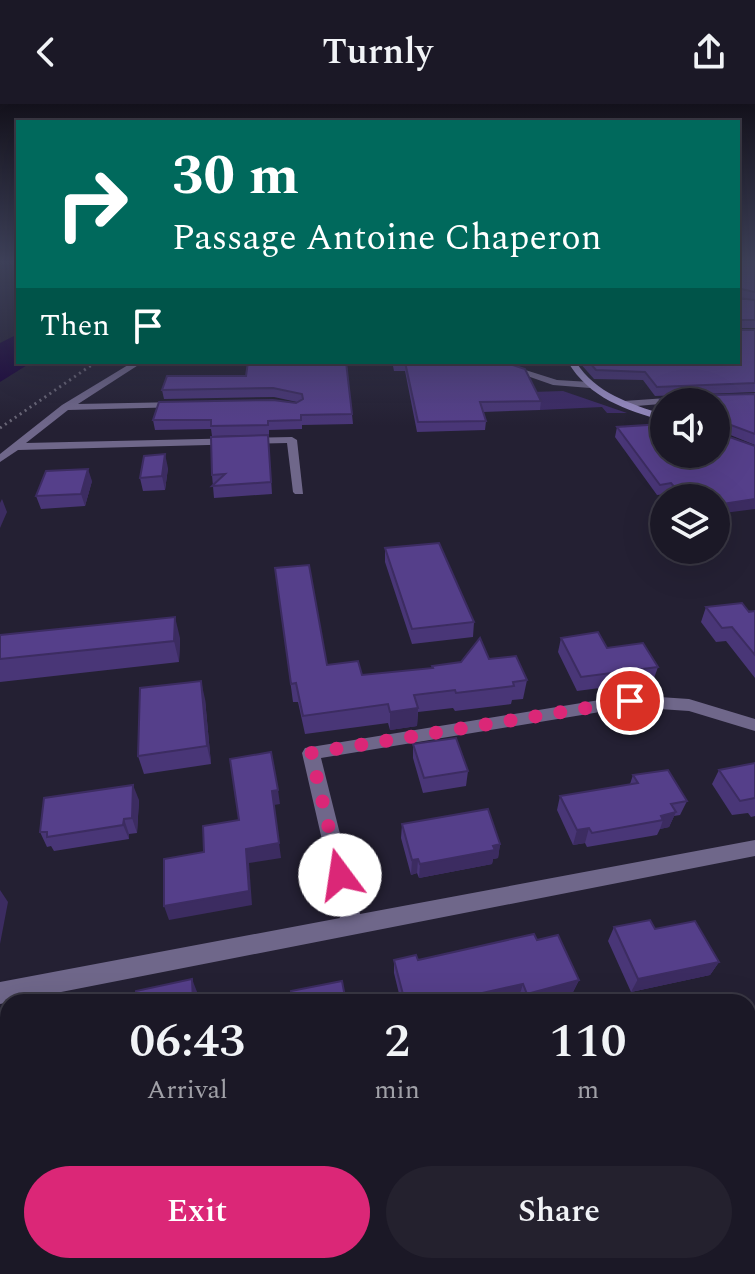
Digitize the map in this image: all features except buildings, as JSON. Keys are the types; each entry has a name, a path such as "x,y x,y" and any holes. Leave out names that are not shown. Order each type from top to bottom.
{"main road":[{"path":"574,364 590,385 624,404 650,413"}],"street":[{"path":"0,459 66,407 135,364"},
{"path":"497,364 556,383 590,385"},
{"path":"624,404 650,402"},
{"path":"66,407 185,405"},
{"path":"15,447 292,440 299,492"},
{"path":"353,927 311,753 630,701 689,705 755,725"},
{"path":"0,993 755,848"}],"path":[{"path":"0,428 93,364"}],"shaded area":[{"path":"16,335 16,364 29,364 0,382 0,343"},
{"path":"563,391 627,413 607,413 602,407 540,410 531,392"}],"route":[{"path":"340,875 311,753 630,701"}]}
